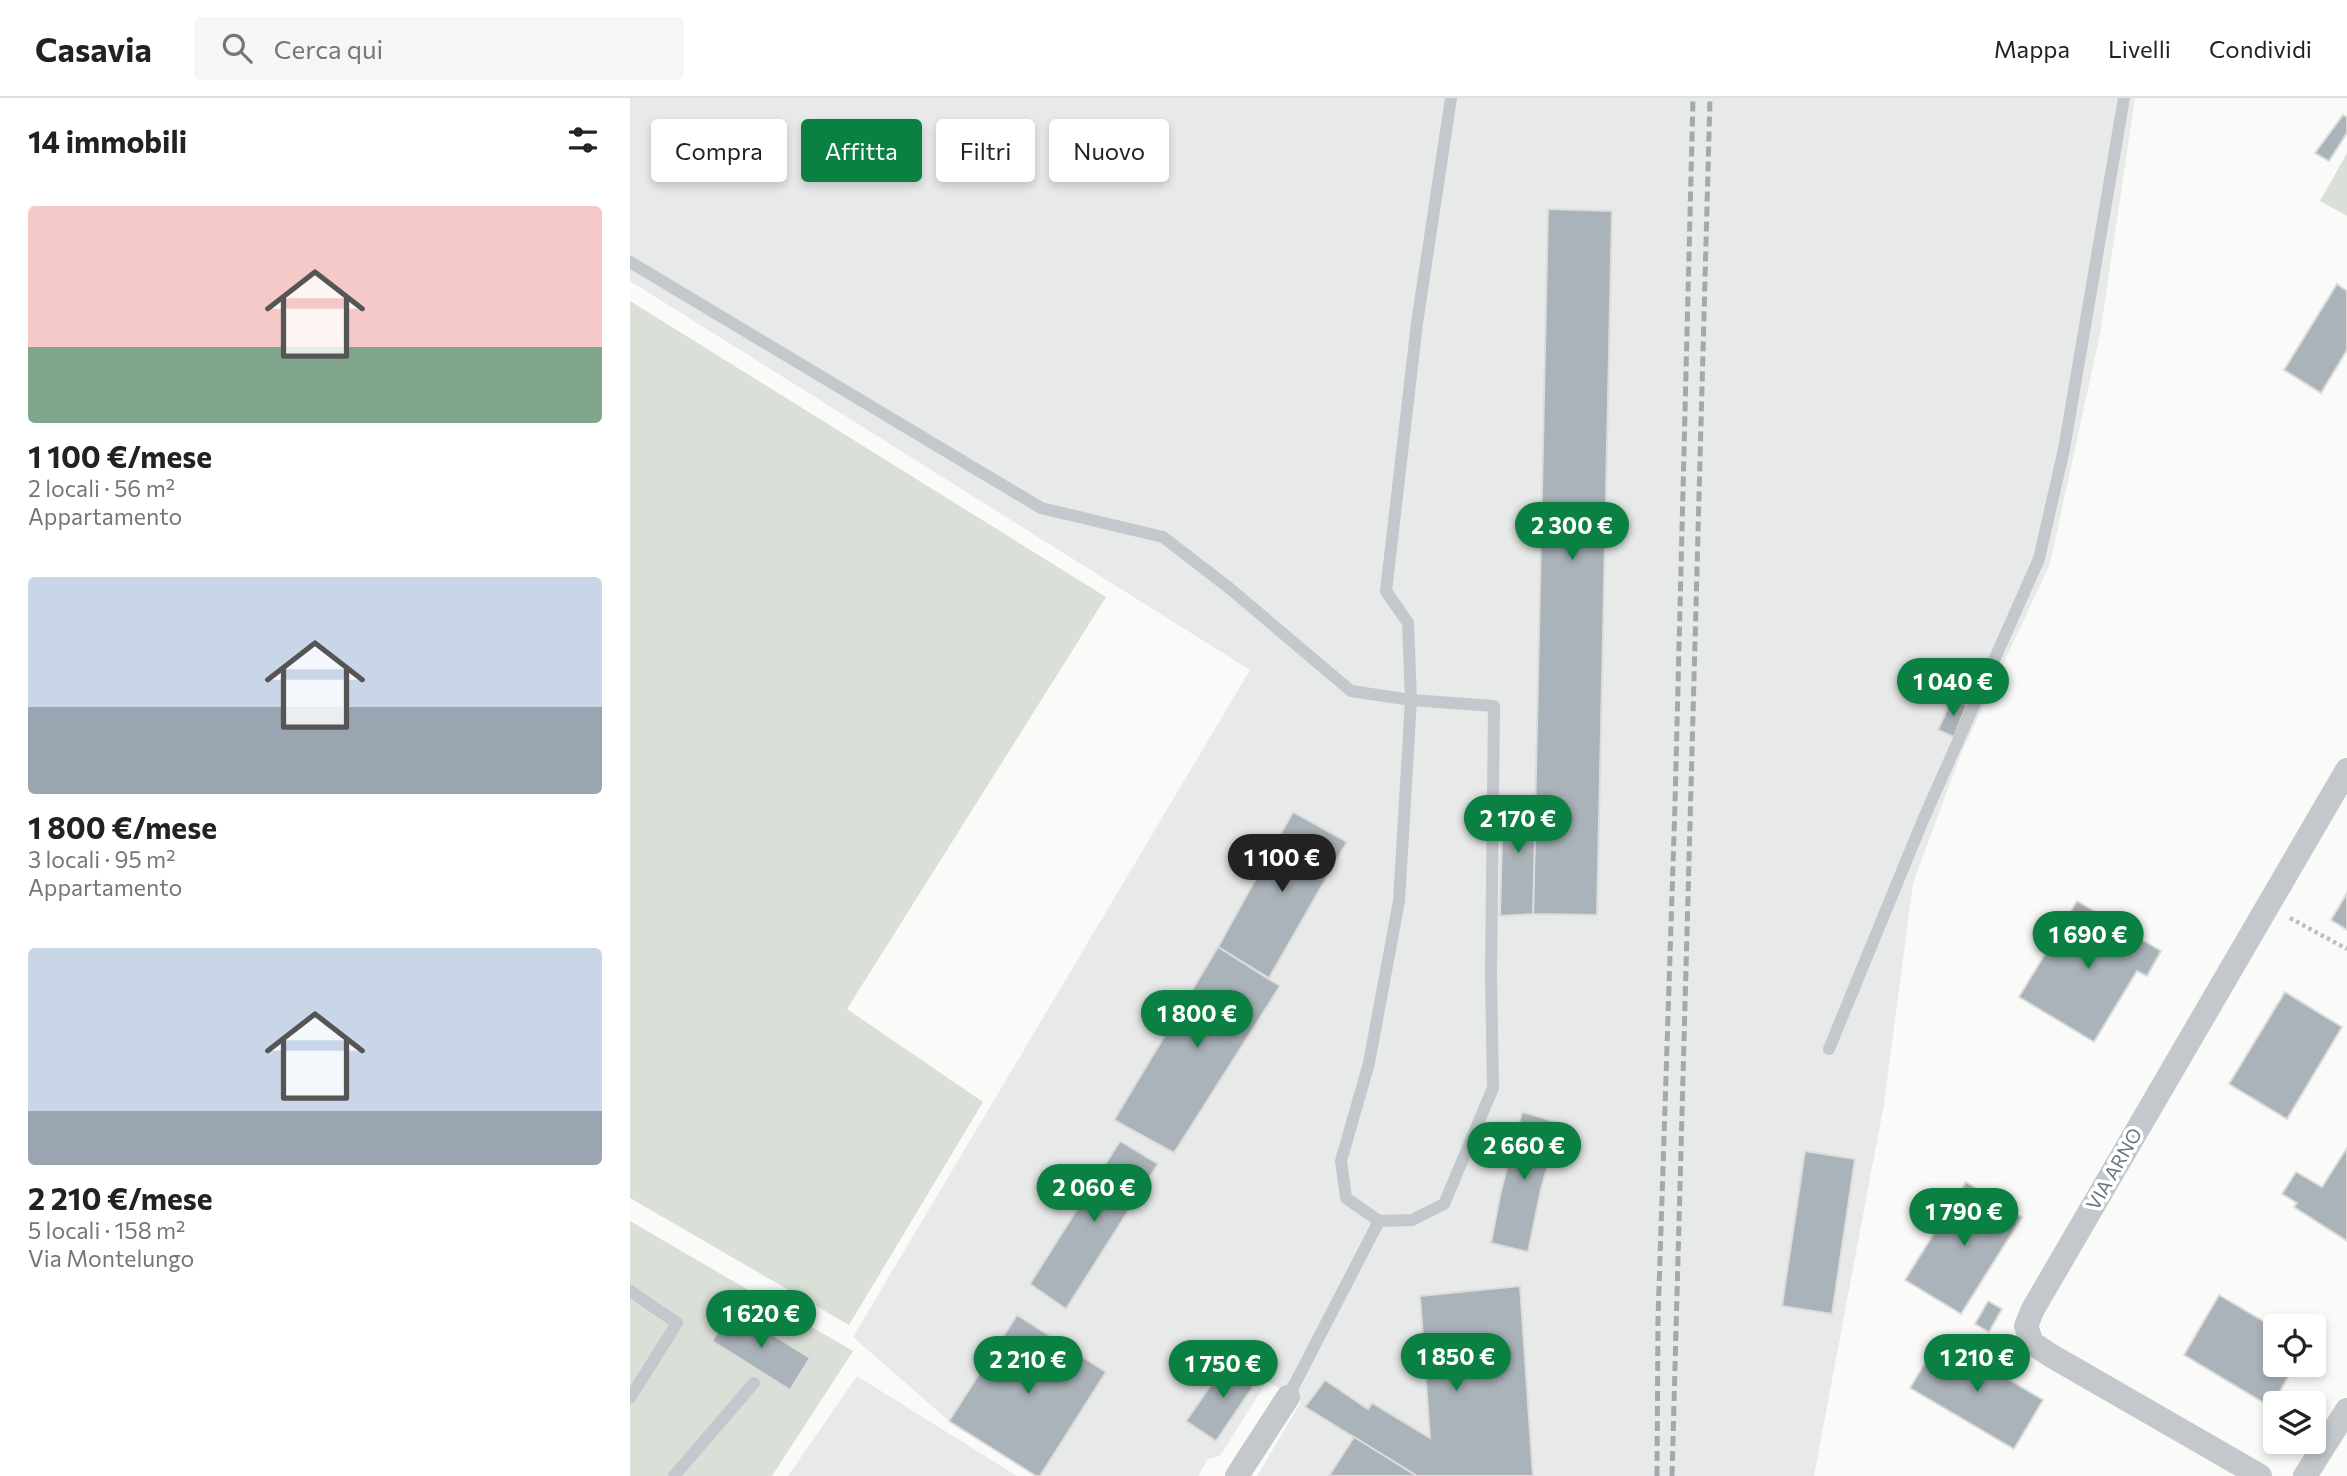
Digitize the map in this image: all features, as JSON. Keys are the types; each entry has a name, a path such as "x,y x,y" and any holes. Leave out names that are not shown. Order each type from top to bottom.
{"street":[{"name":"VIA ARNO","path":"2260,1476 2050,1355 2032,1343 2026,1326 2040,1297 2347,770"},
{"path":"1237,1476 1288,1397"},
{"path":"2305,1476 2347,1410"}],"lane":[{"path":"630,262 1041,508 1163,537 1228,587 1351,691 1410,700 1494,706 1493,1088 1444,1204 1412,1220 1379,1221 1346,1198 1340,1161 1369,1062 1399,901 1410,700 1408,623 1386,591 1417,323 1451,98"},
{"path":"1829,1049 1923,820 2039,559 2064,449 2124,98"},
{"path":"1288,1397 1379,1221"},
{"path":"630,1291 677,1323 630,1398"},
{"path":"674,1476 754,1383"}],"path":[{"path":"2268,905 2347,949"}],"shaded area":[{"path":"630,98 2135,98 2100,334 2050,564 1961,754 1913,883 1884,1104 1814,1476 1257,1476 1301,1402 1267,1381 1220,1456 1208,1459 1198,1476 1036,1476 949,1421 853,1337 1250,670 630,281"},
{"path":"2347,153 2347,216 2320,201"},
{"path":"630,301 1106,597 847,1009 983,1102 849,1325 630,1198"},
{"path":"630,1221 853,1351 772,1476 630,1476"},
{"path":"857,1376 1017,1476 788,1476"}],"building":[{"path":"2343,115 2347,117 2347,133 2329,161 2315,153"},
{"path":"1548,209 1612,211 1597,915 1533,914"},
{"path":"2337,284 2347,291 2347,350 2321,393 2284,370"},
{"path":"1952,698 1967,705 1954,737 1938,730"},
{"path":"1536,795 1533,914 1500,916 1503,796"},
{"path":"1293,812 1347,842 1269,978 1218,947"},
{"path":"2347,893 2347,930 2331,920"},
{"path":"2077,901 2161,951 2147,976 2137,971 2094,1042 2019,997"},
{"path":"1218,947 1280,986 1174,1153 1114,1120"},
{"path":"2285,992 2342,1027 2287,1119 2229,1084"},
{"path":"1522,1112 1560,1123 1541,1189 1528,1252 1491,1243 1501,1191"},
{"path":"1120,1141 1158,1164 1066,1309 1030,1284"},
{"path":"2347,1148 2347,1241 2294,1207 2297,1203 2282,1194 2296,1172 2322,1187"},
{"path":"1805,1151 1855,1159 1832,1314 1782,1306"},
{"path":"1966,1182 2022,1217 1961,1314 1905,1280"},
{"path":"1520,1286 1533,1476 1417,1476 1305,1407 1325,1380 1368,1409 1372,1403 1430,1438 1420,1296"},
{"path":"2219,1295 2263,1321 2263,1377 2288,1377 2280,1391 2263,1391 2263,1402 2184,1355"},
{"path":"1988,1301 2002,1309 1989,1332 1975,1324"},
{"path":"732,1309 810,1358 790,1390 712,1341"},
{"path":"1017,1315 1106,1372 1040,1476 949,1421"},
{"path":"1940,1338 2043,1400 2014,1449 1910,1388"},
{"path":"1230,1358 1259,1378 1216,1441 1186,1421"},
{"path":"1354,1437 1417,1476 1329,1476"}],"railway":[{"path":"1657,1476 1658,1319 1675,804 1693,98"},
{"path":"1672,1476 1710,98"}]}
